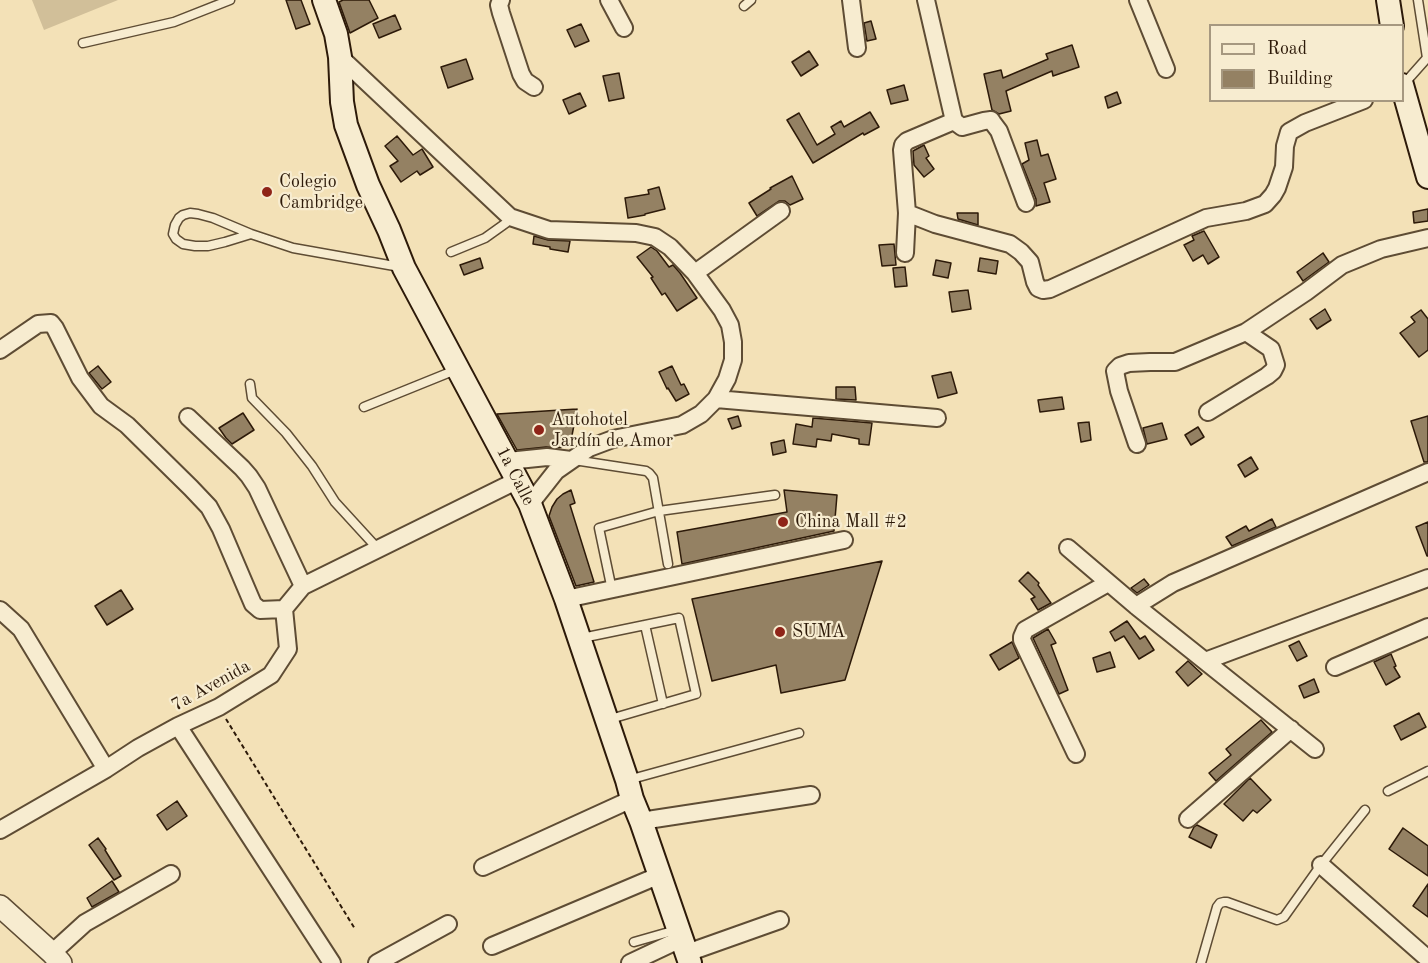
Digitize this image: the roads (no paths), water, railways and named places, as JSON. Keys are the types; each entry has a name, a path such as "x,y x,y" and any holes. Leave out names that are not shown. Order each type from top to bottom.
{"main road":[{"name":"1a Calle","path":"324,0 336,34 346,125 368,185 404,268 530,504 566,599 684,946"},
{"path":"1388,0 1392,24"},
{"path":"1404,92 1427,169"}],"street":[{"path":"501,0 499,5 501,14 521,74 525,81 534,87"},
{"path":"609,0 624,28"},
{"path":"851,0 857,48"},
{"path":"926,0 954,121 962,127 991,120 999,131 1026,203"},
{"path":"1138,0 1166,69"},
{"path":"340,57 510,217 549,230 636,233 655,237 670,247 695,273 730,325 733,360 727,379 716,399 701,414 682,425 613,439 589,448 556,471 530,504"},
{"path":"907,213 936,224 1010,244 1030,262 1038,288 1050,289 1206,218 1246,211 1265,204 1278,188 1284,167 1285,146 1289,132 1305,123 1359,102"},
{"path":"905,253 907,213 903,145 907,141 954,121"},
{"path":"695,273 781,211"},
{"path":"1137,444 1119,391 1115,371 1120,366 1129,363 1174,362 1246,332 1342,265 1381,249 1428,238"},
{"path":"0,350 38,324 51,323 80,378 101,406 128,425 209,507 221,529 253,604 260,610 284,609 303,586 378,549 513,471 547,457 571,460"},
{"path":"1208,412 1267,376 1276,365 1271,349 1246,332"},
{"path":"716,399 937,418"},
{"path":"188,417 249,476 257,488 303,586"},
{"path":"1136,606 1173,583 1428,472"},
{"path":"566,599 844,540"},
{"path":"1068,548 1136,606 1315,749"},
{"path":"1205,661 1428,578"},
{"path":"1076,754 1022,637 1025,630 1108,583"},
{"name":"7a Avenida","path":"0,830 138,748 219,707 270,675 288,650 284,609"},
{"path":"0,610 21,629 106,769"},
{"path":"1335,667 1428,627"},
{"path":"178,726 332,963"},
{"path":"1188,819 1291,729"},
{"path":"483,867 630,789"},
{"path":"641,821 811,795"},
{"path":"1321,865 1428,959"},
{"path":"0,906 56,958 85,923 171,874"},
{"path":"492,946 660,875"},
{"path":"630,963 780,920"},
{"path":"377,963 448,924"}],"lane":[{"path":"83,43 174,22 230,0"},
{"path":"1404,83 1427,58 1418,0"},
{"path":"251,234 225,242 195,246 183,244 176,240 173,234 174,225 178,219 190,213 213,218 293,248 404,268"},
{"path":"451,252 492,234 510,217"},
{"path":"364,407 459,369"},
{"path":"250,384 252,398 286,433 312,466 335,502 378,549"},
{"path":"571,460 646,471 653,478 668,564"},
{"path":"612,590 599,528 659,511 775,495"},
{"path":"579,639 679,618 696,694 607,720"},
{"path":"645,625 663,704"},
{"path":"630,789 799,733"},
{"path":"1388,791 1428,771"},
{"path":"1201,963 1220,903 1224,902 1276,920 1284,917 1321,865 1365,810"},
{"path":"634,942 667,933 684,946"}],"place":[{"name":"Colegio Cambridge","path":"267,192"},
{"name":"Autohotel Jardín de Amor","path":"539,430"},
{"name":"China Mall #2","path":"783,522"},
{"name":"SUMA","path":"780,632"}]}
